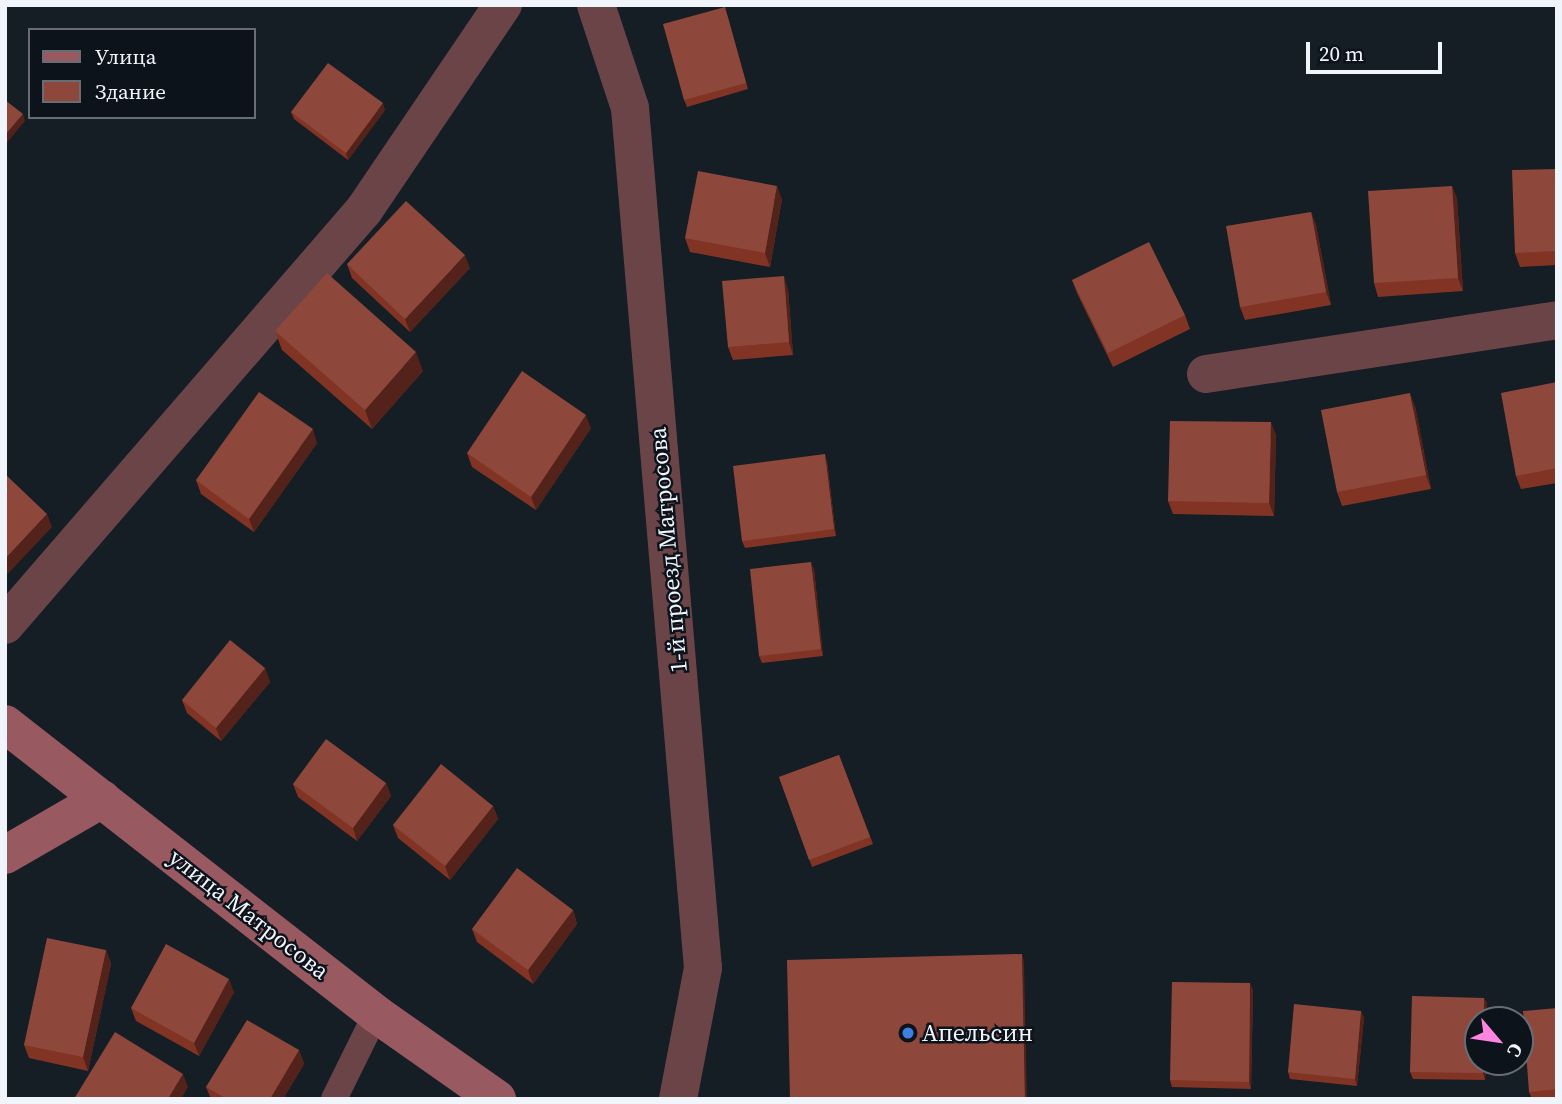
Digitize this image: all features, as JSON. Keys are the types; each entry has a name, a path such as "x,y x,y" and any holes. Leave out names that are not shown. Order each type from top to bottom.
{"main road":[{"name":"улица Матросова","path":"5,724 376,1014 497,1099"},
{"path":"5,855 102,799"}],"street":[{"path":"5,625 364,210 503,5"},
{"name":"1-й проезд Матросова","path":"596,5 630,108 704,968 678,1099"},
{"path":"1206,374 1557,320"}],"lane":[{"path":"334,1099 376,1014"}],"building":[{"path":"725,7 746,83 684,100 663,24"},
{"path":"328,63 383,103 346,153 291,112"},
{"path":"5,100 23,114 5,135"},
{"path":"1557,169 1557,251 1515,253 1512,170"},
{"path":"698,171 777,186 765,253 685,238"},
{"path":"1452,186 1458,278 1374,283 1368,191"},
{"path":"406,201 465,255 405,319 347,264"},
{"path":"1311,212 1326,292 1240,307 1226,226"},
{"path":"1149,242 1185,315 1108,353 1072,280"},
{"path":"327,273 416,352 365,410 275,331"},
{"path":"784,276 789,342 728,347 722,281"},
{"path":"522,371 586,415 531,497 467,453"},
{"path":"1557,382 1557,468 1516,476 1501,393"},
{"path":"259,392 313,429 249,519 196,480"},
{"path":"1410,393 1426,475 1337,492 1321,410"},
{"path":"1170,421 1271,422 1269,503 1168,501"},
{"path":"825,454 834,529 742,541 733,466"},
{"path":"5,474 47,514 5,559"},
{"path":"811,562 821,649 759,656 750,569"},
{"path":"230,640 265,668 216,728 182,700"},
{"path":"326,739 386,783 353,828 293,784"},
{"path":"839,755 870,837 809,860 779,777"},
{"path":"441,764 493,806 445,866 393,825"},
{"path":"517,868 573,910 528,970 472,929"},
{"path":"47,938 106,950 83,1057 24,1045"},
{"path":"166,944 229,979 194,1043 131,1008"},
{"name":"Апельсин","path":"1022,954 1025,1099 790,1099 787,960"},
{"path":"1172,982 1250,983 1249,1082 1170,1080"},
{"path":"1412,996 1484,998 1484,1006 1464,1006 1464,1073 1410,1072"},
{"path":"1294,1004 1361,1011 1355,1079 1288,1072"},
{"path":"1557,1008 1557,1089 1529,1092 1528,1076 1534,1076 1534,1010"},
{"path":"247,1020 299,1050 270,1099 227,1099 206,1087"},
{"path":"115,1032 183,1074 168,1099 74,1099"}],"place":[{"name":"Апельсин","path":"908,1033"}]}
